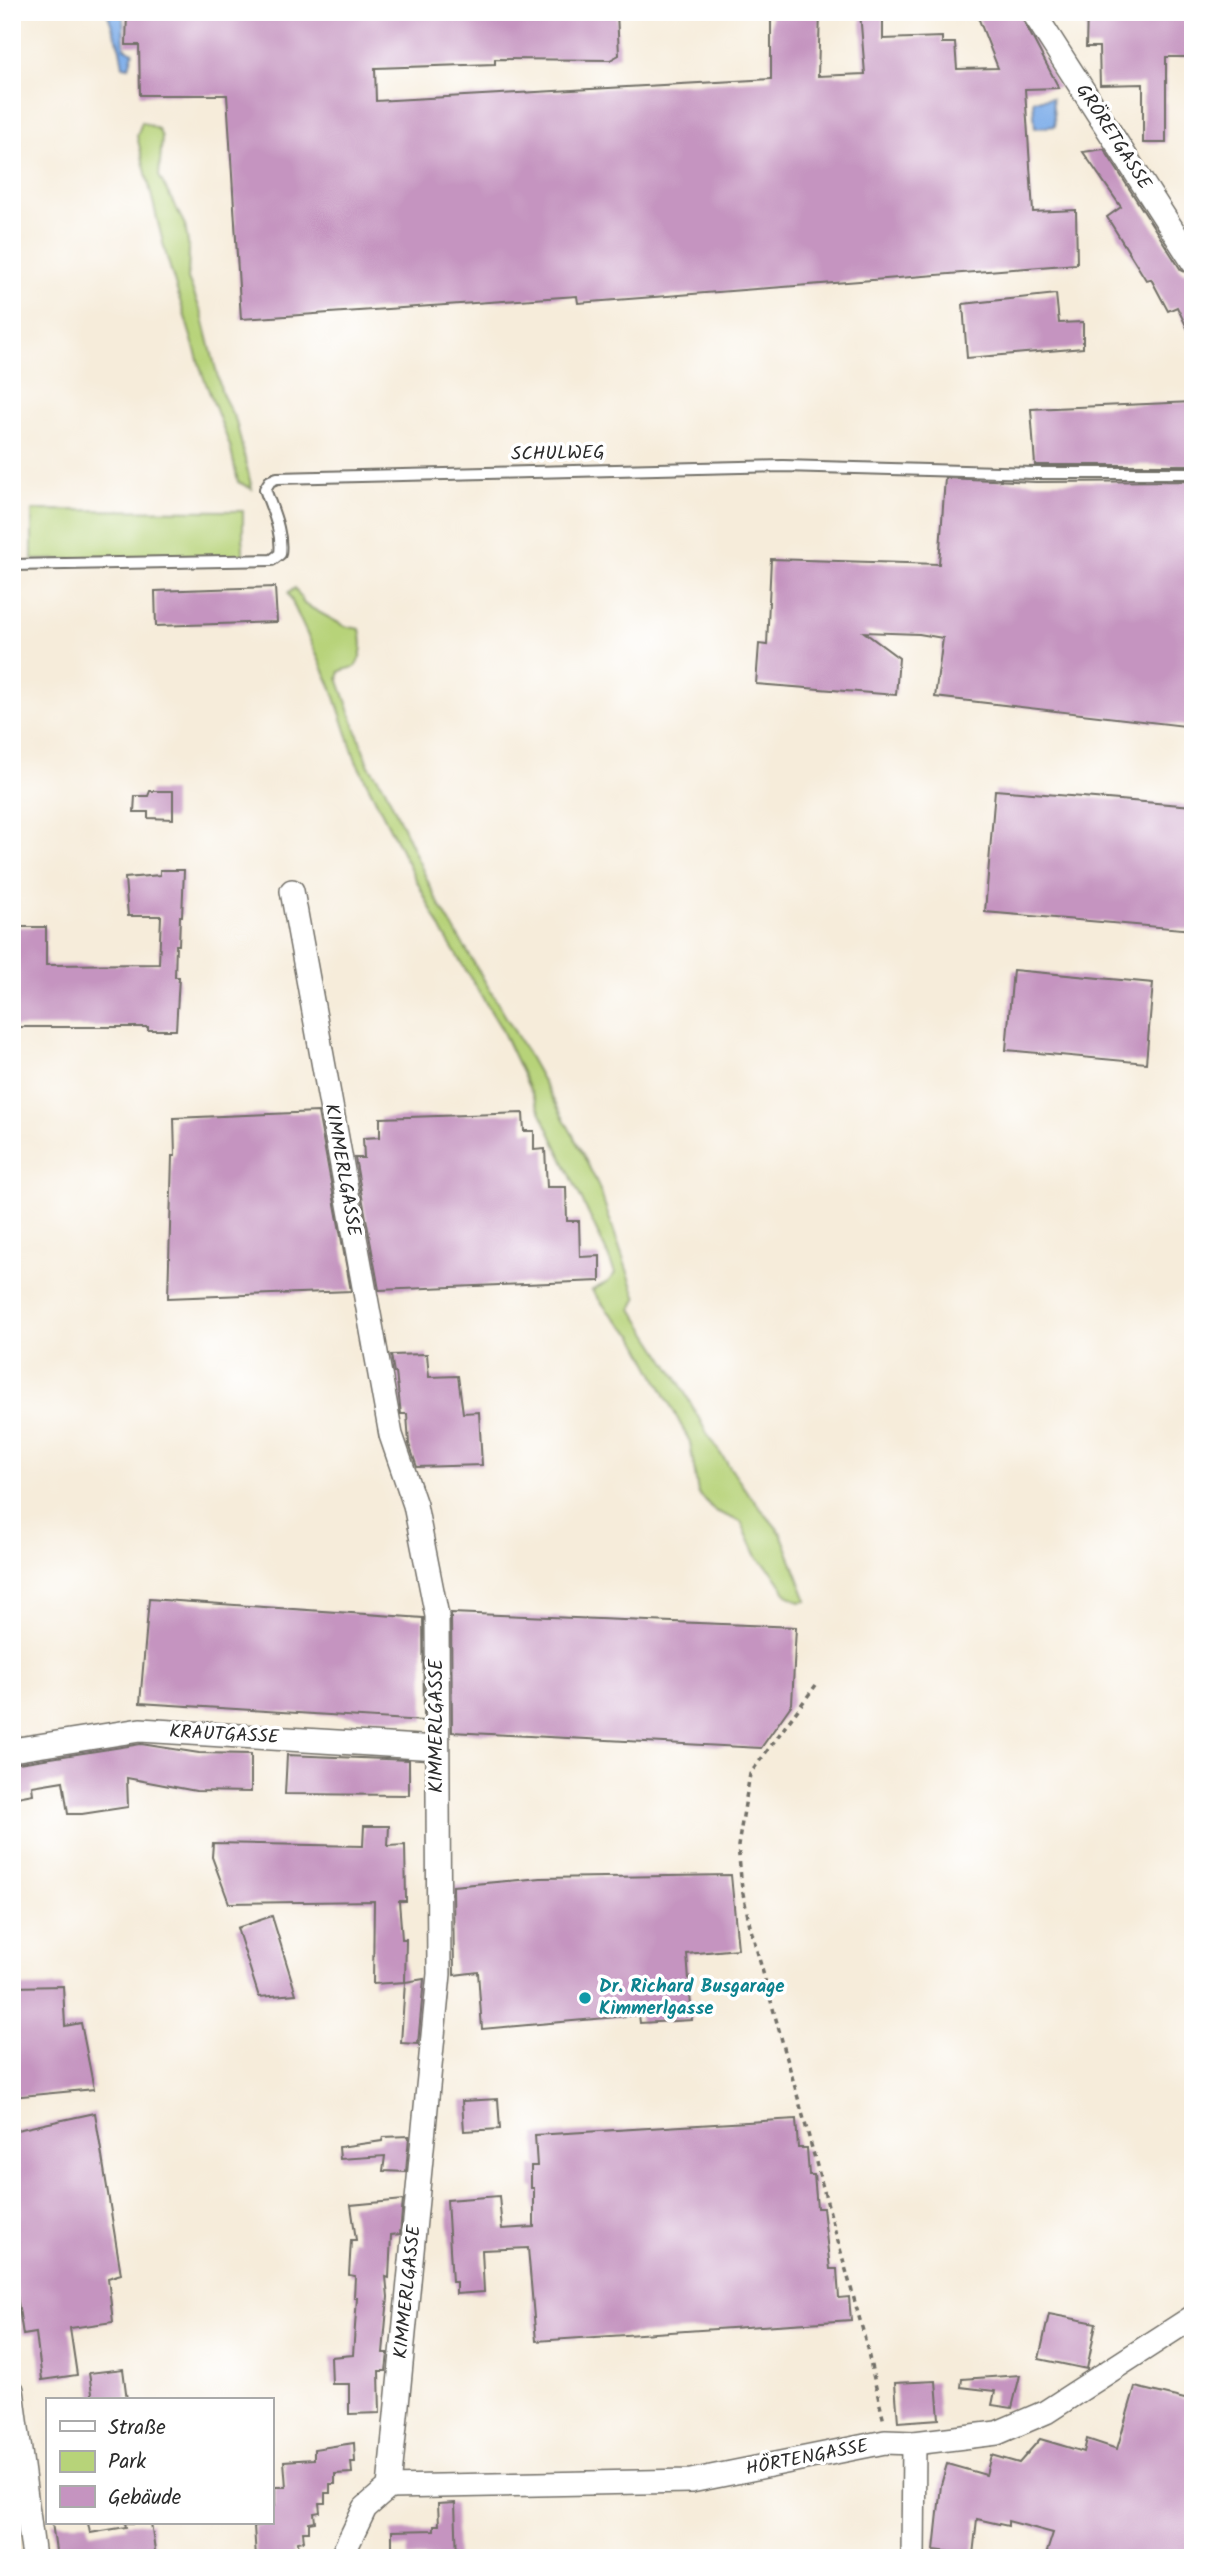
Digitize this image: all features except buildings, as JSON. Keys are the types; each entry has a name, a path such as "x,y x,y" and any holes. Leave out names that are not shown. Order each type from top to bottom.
{"street":[{"name":"GRÖRETGASSE","path":"1033,12 1193,262"},
{"name":"KIMMERLGASSE","path":"292,891 391,1435 415,1505 437,1616 439,1974 389,2487"},
{"name":"KRAUTGASSE","path":"12,1751 140,1730 437,1748"},
{"name":"HÖRTENGASSE","path":"389,2487 691,2481 885,2442 914,2443 997,2433 1046,2412 1193,2317"},
{"path":"12,2390 34,2558"},
{"path":"913,2558 914,2443"},
{"path":"341,2558 365,2508 389,2487"}],"lane":[{"name":"SCHULWEG","path":"12,565 272,559 279,554 281,546 277,523 265,489 270,481 276,478 783,466 1035,473 1193,473"}],"path":[{"path":"816,1685 750,1774 738,1846 742,1889 750,1926 876,2382 885,2427 885,2442"}],"green space":[{"path":"142,122 158,129 162,137 159,176 185,225 189,249 188,279 202,314 222,394 236,421 252,489 238,482 230,446 202,373 165,251 137,136"},
{"path":"32,510 243,511 243,557 32,560"},
{"path":"295,588 304,604 344,626 360,629 360,658 355,667 340,671 338,678 369,766 385,788 435,897 526,1051 598,1185 637,1299 632,1309 678,1380 709,1437 747,1492 781,1533 807,1601 799,1602 788,1595 771,1570 758,1559 741,1522 715,1511 698,1493 690,1442 634,1336 608,1311 592,1290 608,1282 615,1273 606,1251 501,1028 442,931 356,761 332,688 288,593"}],"water":[{"path":"107,12 123,12 124,47 133,52 129,67 123,66"},
{"path":"1052,98 1055,126 1035,128 1033,100"}],"place":[{"name":"Dr. Richard Busgarage Kimmerlgasse","path":"585,1998"}]}
